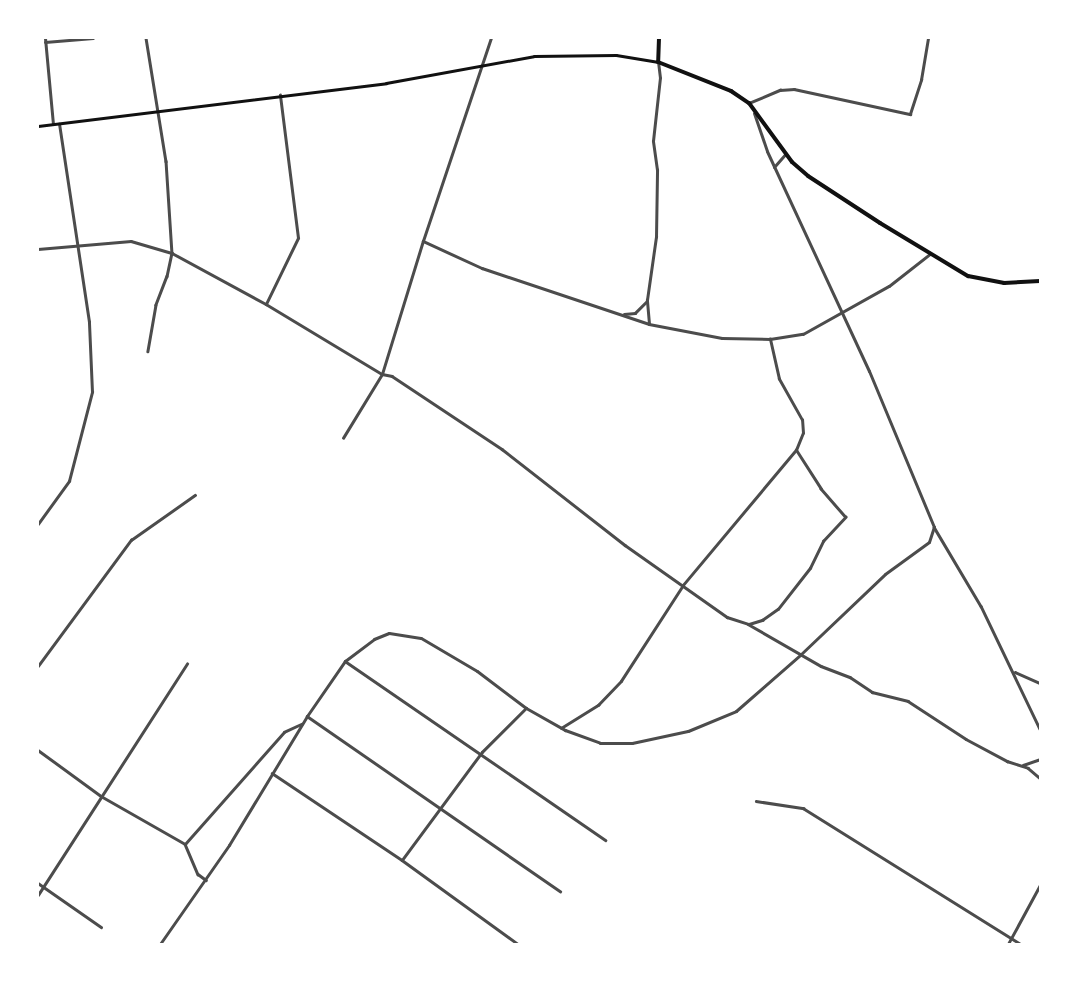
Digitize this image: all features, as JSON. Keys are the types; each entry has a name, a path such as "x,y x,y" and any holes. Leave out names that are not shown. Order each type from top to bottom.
{"main road":[{"path":"658,62 659,38"},
{"path":"38,126 386,83 480,64 579,53 616,54 658,62 731,90 750,102 786,153 808,176 930,254 984,280 1040,281"}],"street":[{"path":"53,124 45,40 93,38"},
{"path":"146,38 159,110 172,253 168,276 156,305 148,351"},
{"path":"343,438 382,374 480,64 492,38"},
{"path":"928,38 921,80 910,114 794,89 780,90 750,102 774,167 841,310 934,527 981,606 1014,671 1040,729"},
{"path":"649,324 647,300 656,237 657,170 653,141 660,78 658,62"},
{"path":"266,304 298,238 280,95"},
{"path":"38,524 69,480 92,392 89,322 59,124"},
{"path":"774,167 786,153"},
{"path":"423,240 482,268 624,314 649,324 722,338 770,339 803,334 841,310 889,286 930,254"},
{"path":"38,249 131,241 172,253 266,304 382,374 392,376 502,449 727,617 748,624 800,655 850,677 872,692 908,701 966,739 1006,761 1022,765 1040,778"},
{"path":"624,314 634,313 647,300"},
{"path":"560,728 598,705 621,680 683,585 796,450 803,433 802,420 779,379 770,339"},
{"path":"748,624 762,620 778,609 810,568 824,541 845,517 821,489 796,450"},
{"path":"38,666 131,540 195,495"},
{"path":"160,944 206,880 307,716 345,661 374,639 389,633 421,638 477,671 526,708 560,728 600,743 632,743 688,731 736,711 800,655 885,574 929,542 934,527"},
{"path":"345,661 482,752 605,840"},
{"path":"38,895 186,664"},
{"path":"1014,671 1040,683"},
{"path":"402,860 482,752 526,708"},
{"path":"307,716 439,810 560,891"},
{"path":"185,844 284,732 303,723"},
{"path":"38,750 101,796 185,844 198,874 206,880"},
{"path":"1022,765 1040,759"},
{"path":"272,773 402,860 518,944"},
{"path":"756,801 803,808 1021,944"},
{"path":"38,883 101,927"},
{"path":"1008,944 1040,886"}]}
